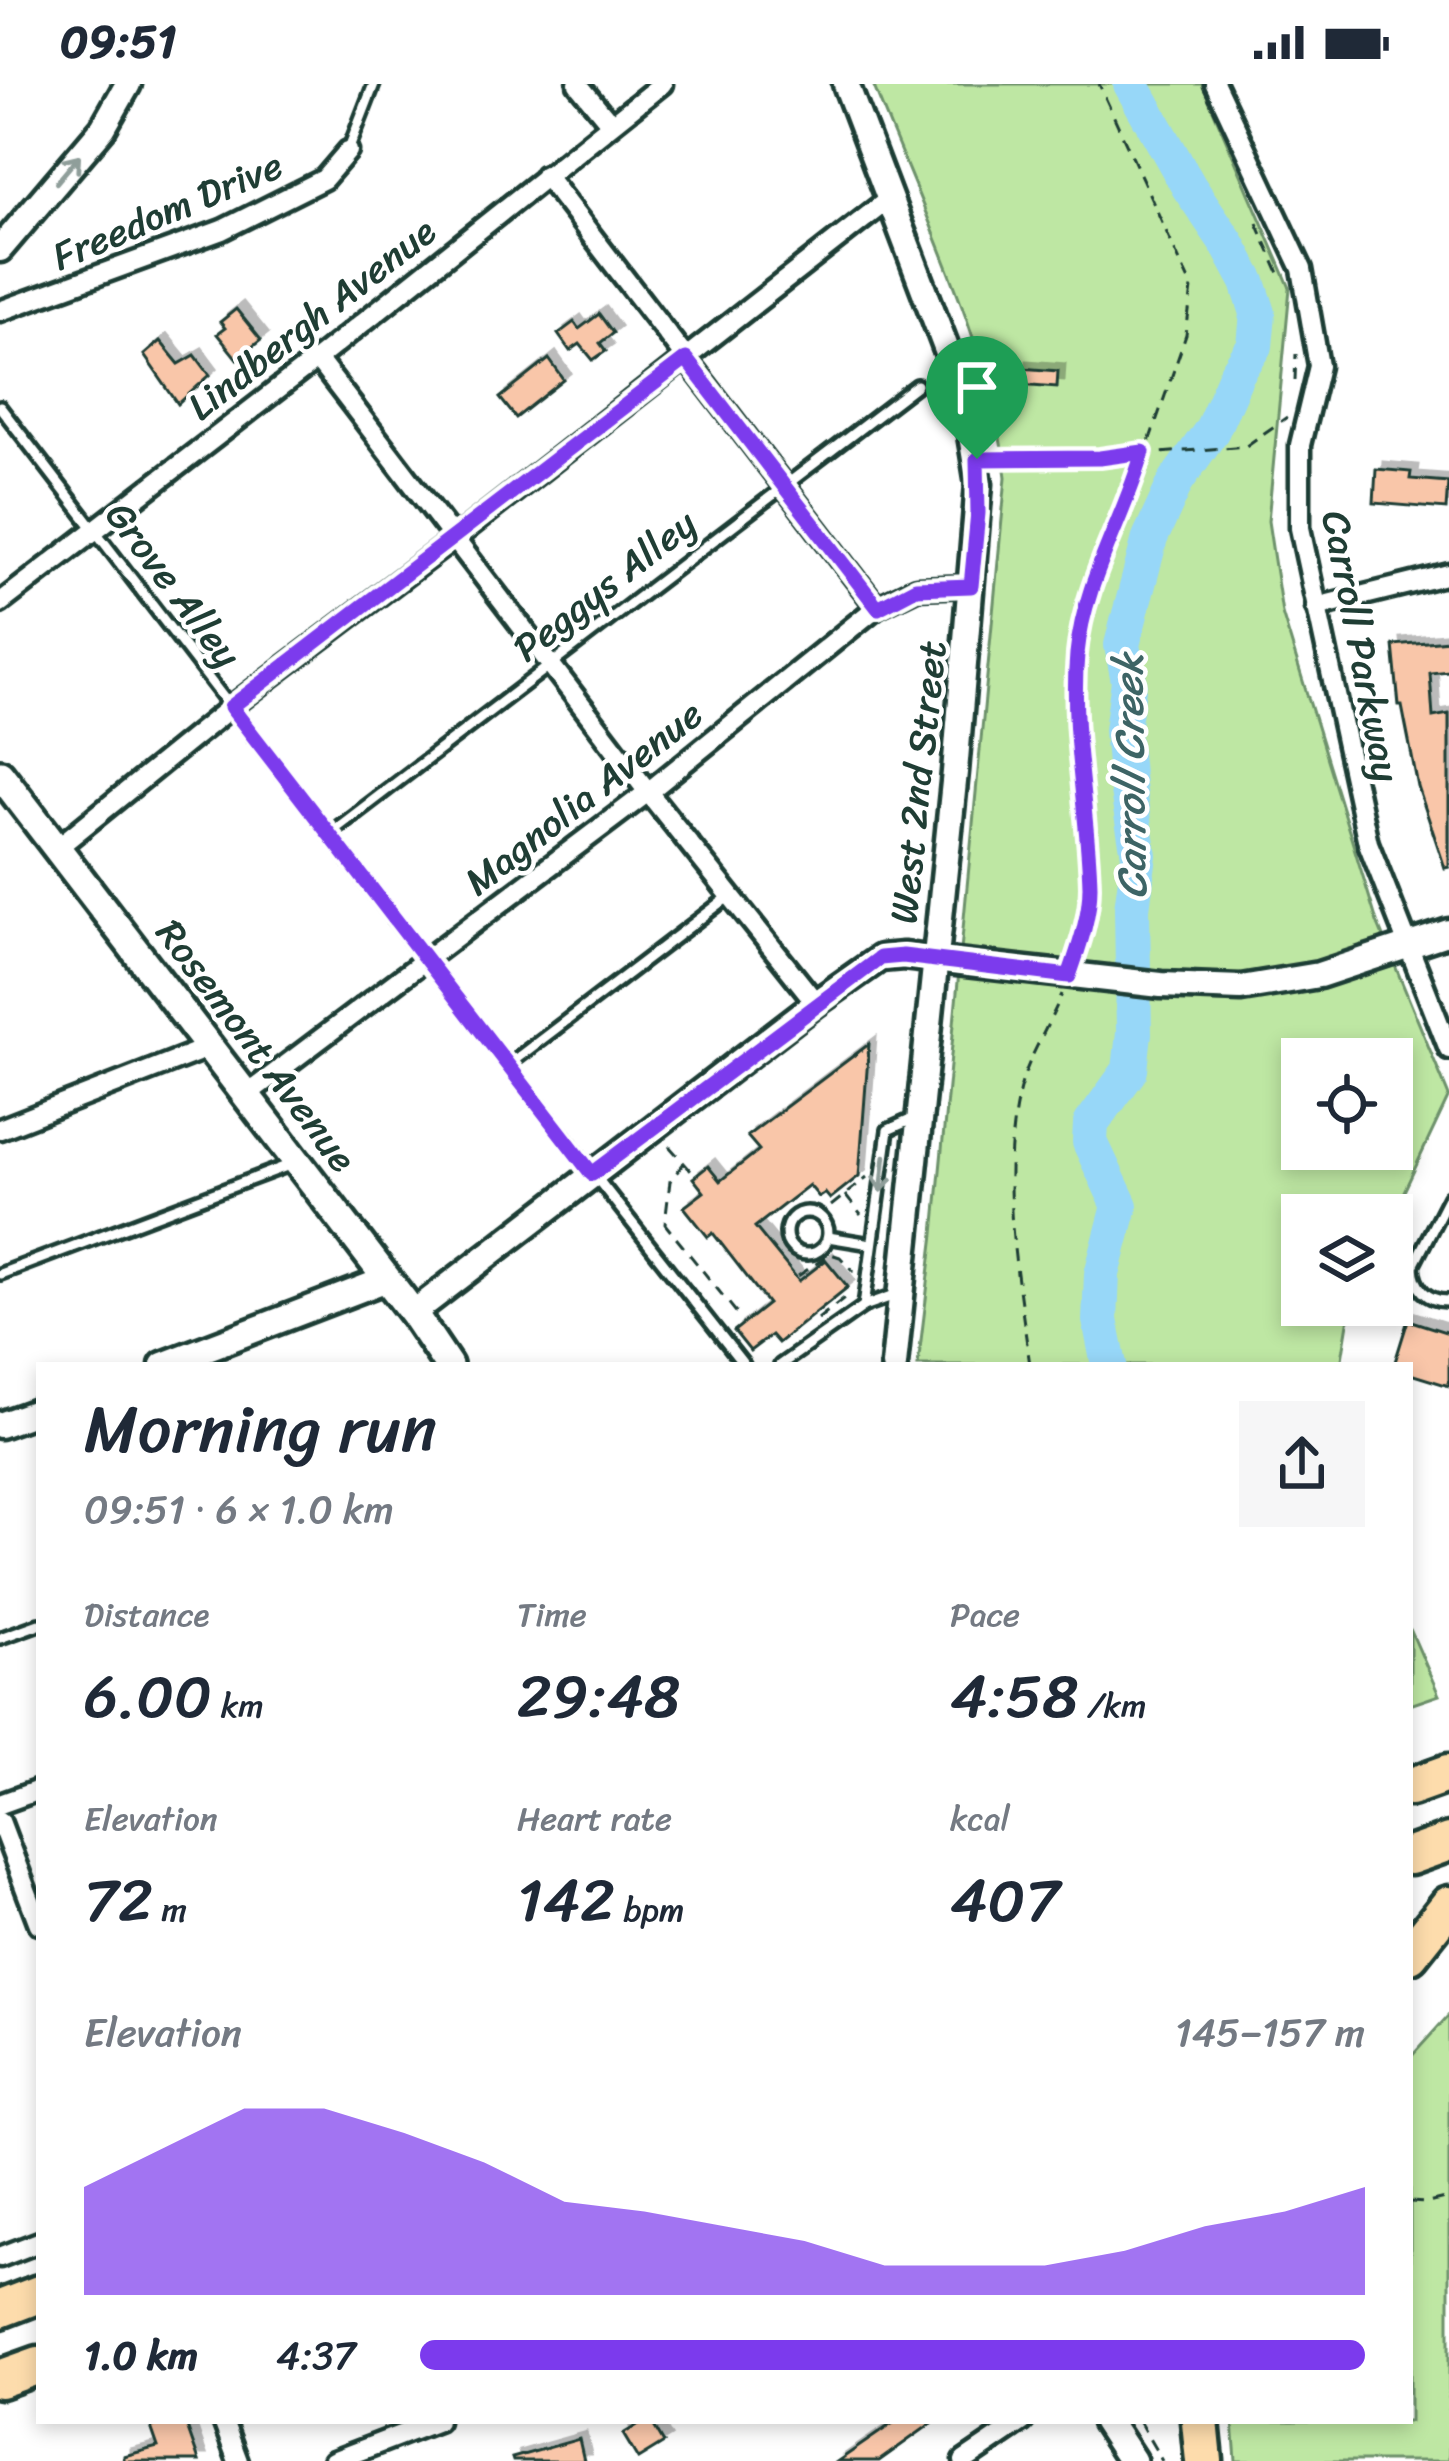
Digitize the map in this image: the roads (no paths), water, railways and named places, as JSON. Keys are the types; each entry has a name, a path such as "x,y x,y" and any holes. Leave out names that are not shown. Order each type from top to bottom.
{"highway":[{"path":"1413,1786 1449,1773"},
{"path":"1413,1855 1449,1842"},
{"path":"1413,1950 1449,1905"},
{"path":"0,2309 36,2295"},
{"path":"0,2379 36,2366"},
{"path":"1201,2424 1204,2461"}],"main road":[{"name":"Rosemont Avenue","path":"0,774 446,1362"},
{"path":"1108,2424 1132,2461"}],"street":[{"path":"0,249 103,128 128,84"},
{"path":"578,84 610,123"},
{"name":"Lindbergh Avenue","path":"0,603 662,84"},
{"name":"West 2nd Street","path":"846,84 965,398 977,459 978,513 894,1362"},
{"name":"Carroll Parkway","path":"1215,84 1302,268 1319,366 1300,445 1300,528 1368,843 1449,1049"},
{"name":"Freedom Drive","path":"0,311 222,230 324,179 348,151"},
{"path":"545,175 878,608"},
{"path":"57,848 231,707 889,200"},
{"path":"317,358 648,792 816,1003"},
{"path":"1316,608 1449,574"},
{"name":"Magnolia Avenue","path":"246,1096 648,792 878,608 916,588 971,586"},
{"path":"413,1313 880,958 903,956 1161,986 1222,988 1279,984 1449,932"},
{"path":"0,1129 210,1047"},
{"path":"171,1362 387,1279"},
{"path":"0,1425 36,1412"},
{"path":"0,1804 36,1791"},
{"path":"0,1821 36,1916"},
{"path":"0,2257 36,2243"},
{"path":"224,2424 238,2461"},
{"path":"333,2461 428,2424"},
{"path":"964,2461 1019,2424"}],"lane":[{"path":"348,151 374,84"},
{"name":"Peggys Alley","path":"329,834 917,385"},
{"name":"Grove Alley","path":"0,407 742,1362"},
{"path":"508,1065 731,895"},
{"path":"864,1306 871,1244 868,1217 880,1206 888,1130 921,1115"},
{"path":"0,1274 297,1162"},
{"path":"1449,1196 1413,1265 1421,1290 1437,1302 1449,1301"},
{"path":"803,1213 819,1216 828,1237 818,1251 803,1254 786,1238 789,1221 803,1213"},
{"path":"828,1237 871,1244"},
{"path":"784,1362 864,1306 902,1293"},
{"path":"0,1638 36,1625"}],"waterway":[{"name":"Carroll Creek","path":"1108,1362 1100,1320 1102,1274 1120,1206 1090,1142 1091,1124 1130,1070 1134,1033 1132,909 1139,855 1122,730 1129,681 1122,645 1150,538 1176,481 1212,430 1237,373 1255,346 1258,313 1227,243 1131,84"}]}
